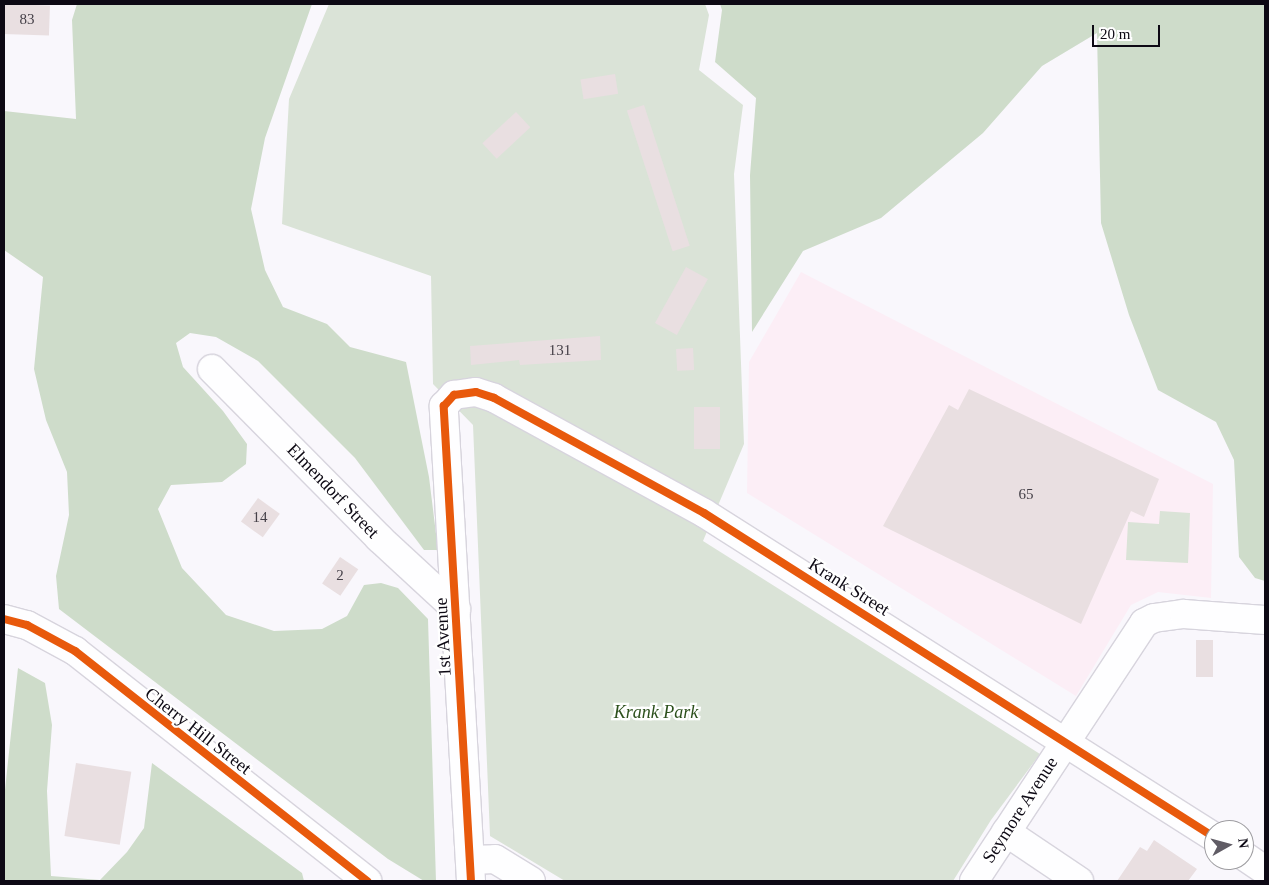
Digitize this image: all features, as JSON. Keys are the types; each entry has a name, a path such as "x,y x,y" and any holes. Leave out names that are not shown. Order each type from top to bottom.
{"street":[{"name":"Elmendorf Street","path":"212,369 379,538 456,610"},
{"name":"Krank Street","path":"454,395 476,392 494,398 704,514 1065,740 1204,830"},
{"name":"1st Avenue","path":"454,395 444,406 471,871"},
{"name":"Seymore Avenue","path":"974,881 1065,740 1144,623 1154,618 1184,614 1265,620"},
{"name":"Cherry Hill Street","path":"4,619 27,626 75,651 367,881"},
{"path":"1006,832 1079,881"},
{"path":"471,871 495,859 531,881"},
{"path":"1254,863 1265,870"}],"shaded area":[{"path":"801,272 1213,484 1211,598 1158,592 1131,605 1076,696 747,493 749,362"}],"green space":[{"path":"77,4 312,4 265,138 251,209 265,270 283,307 327,324 350,347 406,362 429,477 438,550 424,550 355,458 258,361 216,337 190,333 176,343 183,367 223,411 247,444 246,464 222,482 171,485 158,509 182,568 226,615 274,631 322,629 347,616 364,585 381,583 398,588 428,619 436,881 424,881 388,859 59,609 56,576 69,515 67,472 46,420 34,369 43,277 4,250 4,111 76,119 72,20"},
{"name":"Krank Park","path":"329,4 705,4 709,15 699,70 743,105 734,174 744,444 703,541 1040,754 991,820 953,881 565,881 490,836 473,425 433,384 431,276 282,224 289,99"},
{"path":"720,4 1265,4 1265,581 1255,578 1239,557 1234,460 1216,422 1158,390 1129,315 1101,223 1097,33 1042,66 983,133 881,218 803,251 752,332 750,175 756,98 715,62 722,10"},
{"path":"1160,511 1190,513 1188,563 1126,560 1128,522 1159,524"},
{"path":"18,668 45,683 52,725 47,791 51,876 100,880 127,852 144,828 152,763 302,873 304,881 4,881 4,799"}],"building":[{"path":"4,4 50,6 49,36 4,34"},
{"path":"615,74 618,94 584,99 580,79"},
{"path":"644,105 690,246 673,251 627,111"},
{"path":"516,112 530,127 497,159 482,143"},
{"path":"686,267 708,279 677,335 655,323"},
{"path":"600,336 601,360 520,365 519,360 471,365 470,346"},
{"path":"693,348 694,370 677,371 676,349"},
{"path":"969,389 1159,479 1144,517 1131,511 1081,624 883,526 949,405 958,410"},
{"path":"694,407 720,407 720,449 694,449"},
{"path":"258,498 280,514 263,537 241,521"},
{"path":"340,557 358,569 340,596 322,584"},
{"path":"1196,640 1213,640 1213,677 1196,677"},
{"path":"76,763 131,772 120,845 64,836"},
{"path":"1154,840 1197,869 1188,881 1117,881 1140,847 1147,851"}],"cycle path":[{"path":"471,881 444,406 454,395 476,392 494,398 704,513 1204,831"},
{"path":"4,619 27,625 75,651 367,881"}]}
